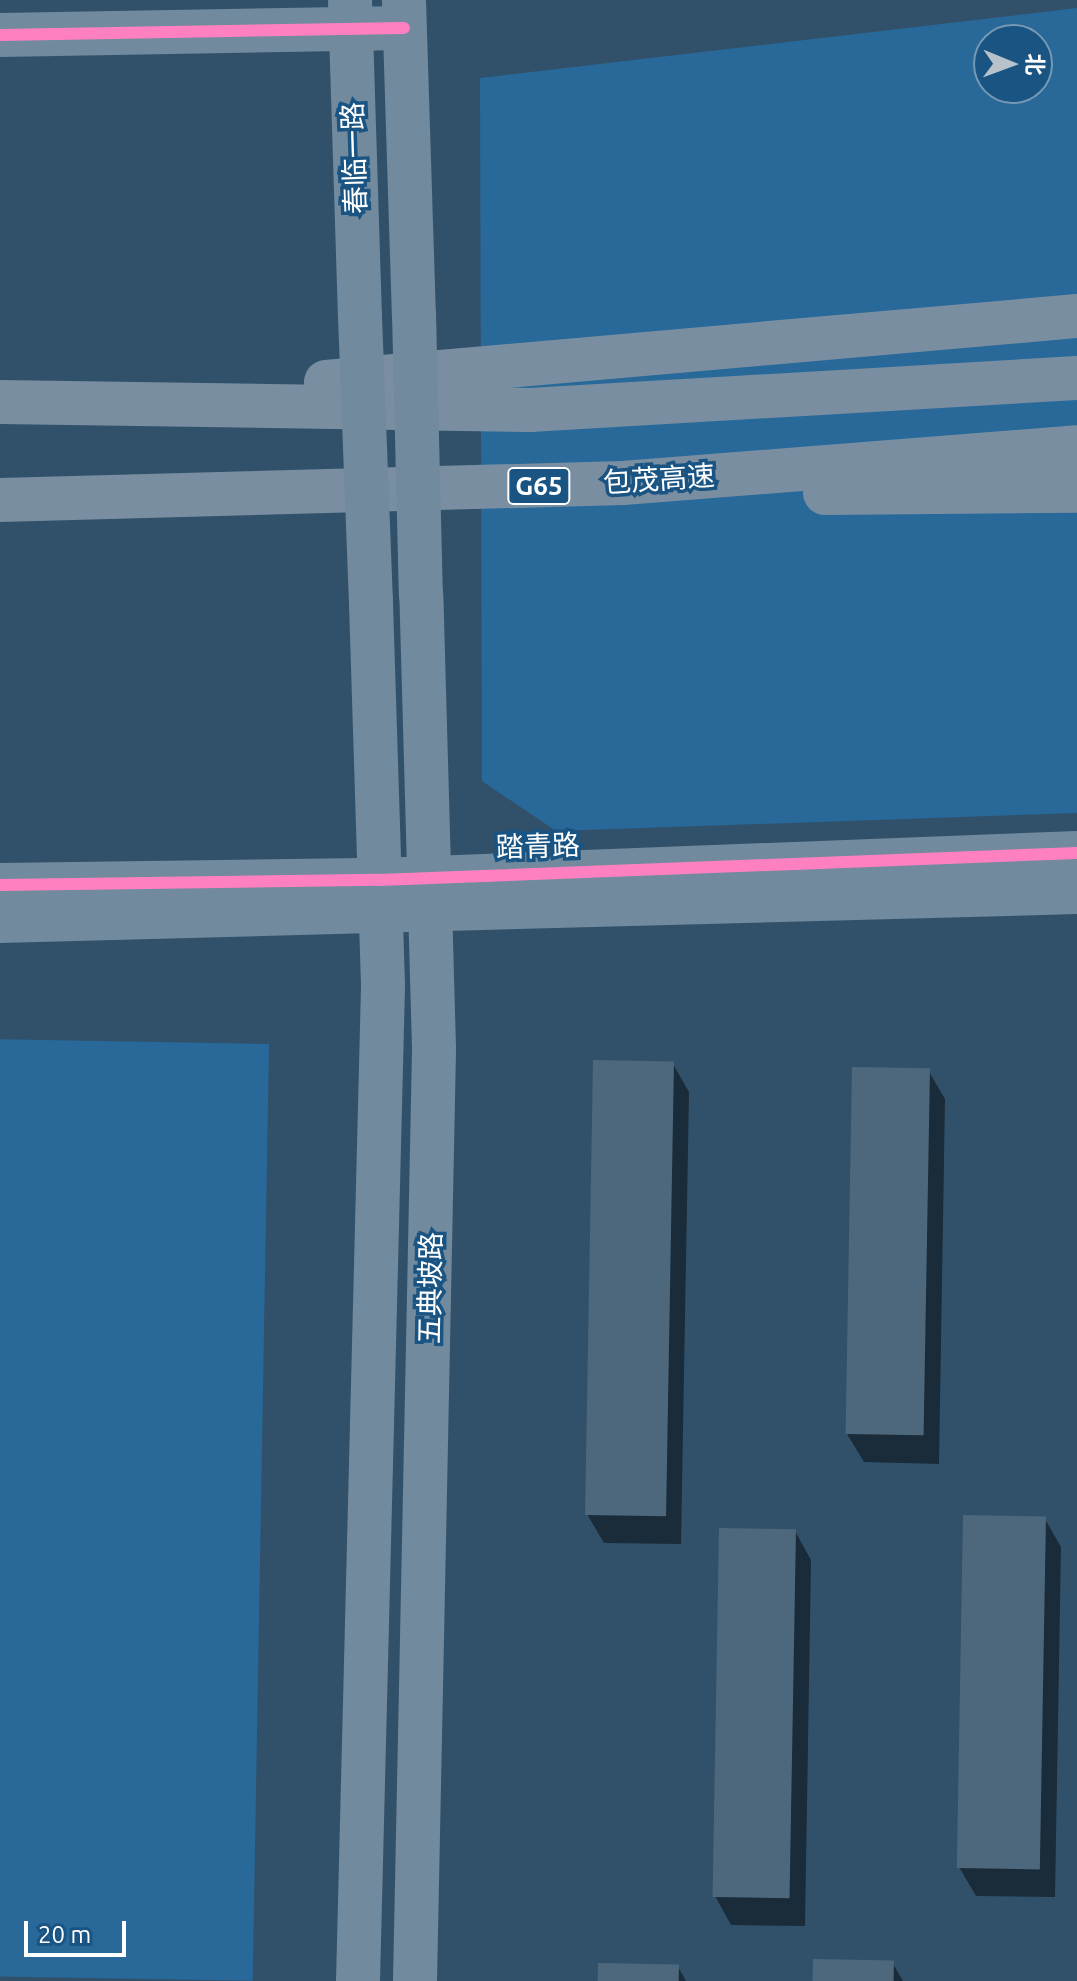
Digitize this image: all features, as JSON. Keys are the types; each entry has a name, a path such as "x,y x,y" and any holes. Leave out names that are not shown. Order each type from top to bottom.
{"highway":[{"path":"61,402 1077,316"},
{"path":"0,402 530,410 1077,378"},
{"name":"包茂高速","path":"0,500 335,494 623,483 1077,447"},
{"path":"335,494 1077,491"}],"main road":[{"path":"0,35 350,14 404,14"},
{"name":"春临一路","path":"350,14 371,598"},
{"name":"春临一路","path":"404,14 421,595"},
{"name":"五典坡路","path":"415,1981 434,891 421,595"},
{"name":"五典坡路","path":"358,1981 380,895 371,598"},
{"name":"踏青路","path":"0,921 434,891 1077,853"},
{"name":"踏青路","path":"0,885 380,895"},
{"name":"踏青路","path":"434,891 1077,892"}],"shaded area":[{"path":"1077,8 1077,813 556,831 482,781 480,78"},
{"path":"0,1039 269,1044 253,1981 0,1976"}],"building":[{"path":"593,1060 674,1061 666,1516 585,1515"},
{"path":"852,1067 930,1068 924,1435 846,1434"},
{"path":"963,1515 1046,1516 1040,1869 957,1868"},
{"path":"719,1528 796,1529 790,1898 713,1897"},
{"path":"813,1959 894,1960 894,1981 813,1981"},
{"path":"598,1963 679,1964 679,1981 598,1981"}],"cycle path":[{"path":"0,35 404,28"},
{"path":"0,885 379,880 1077,853"}]}
